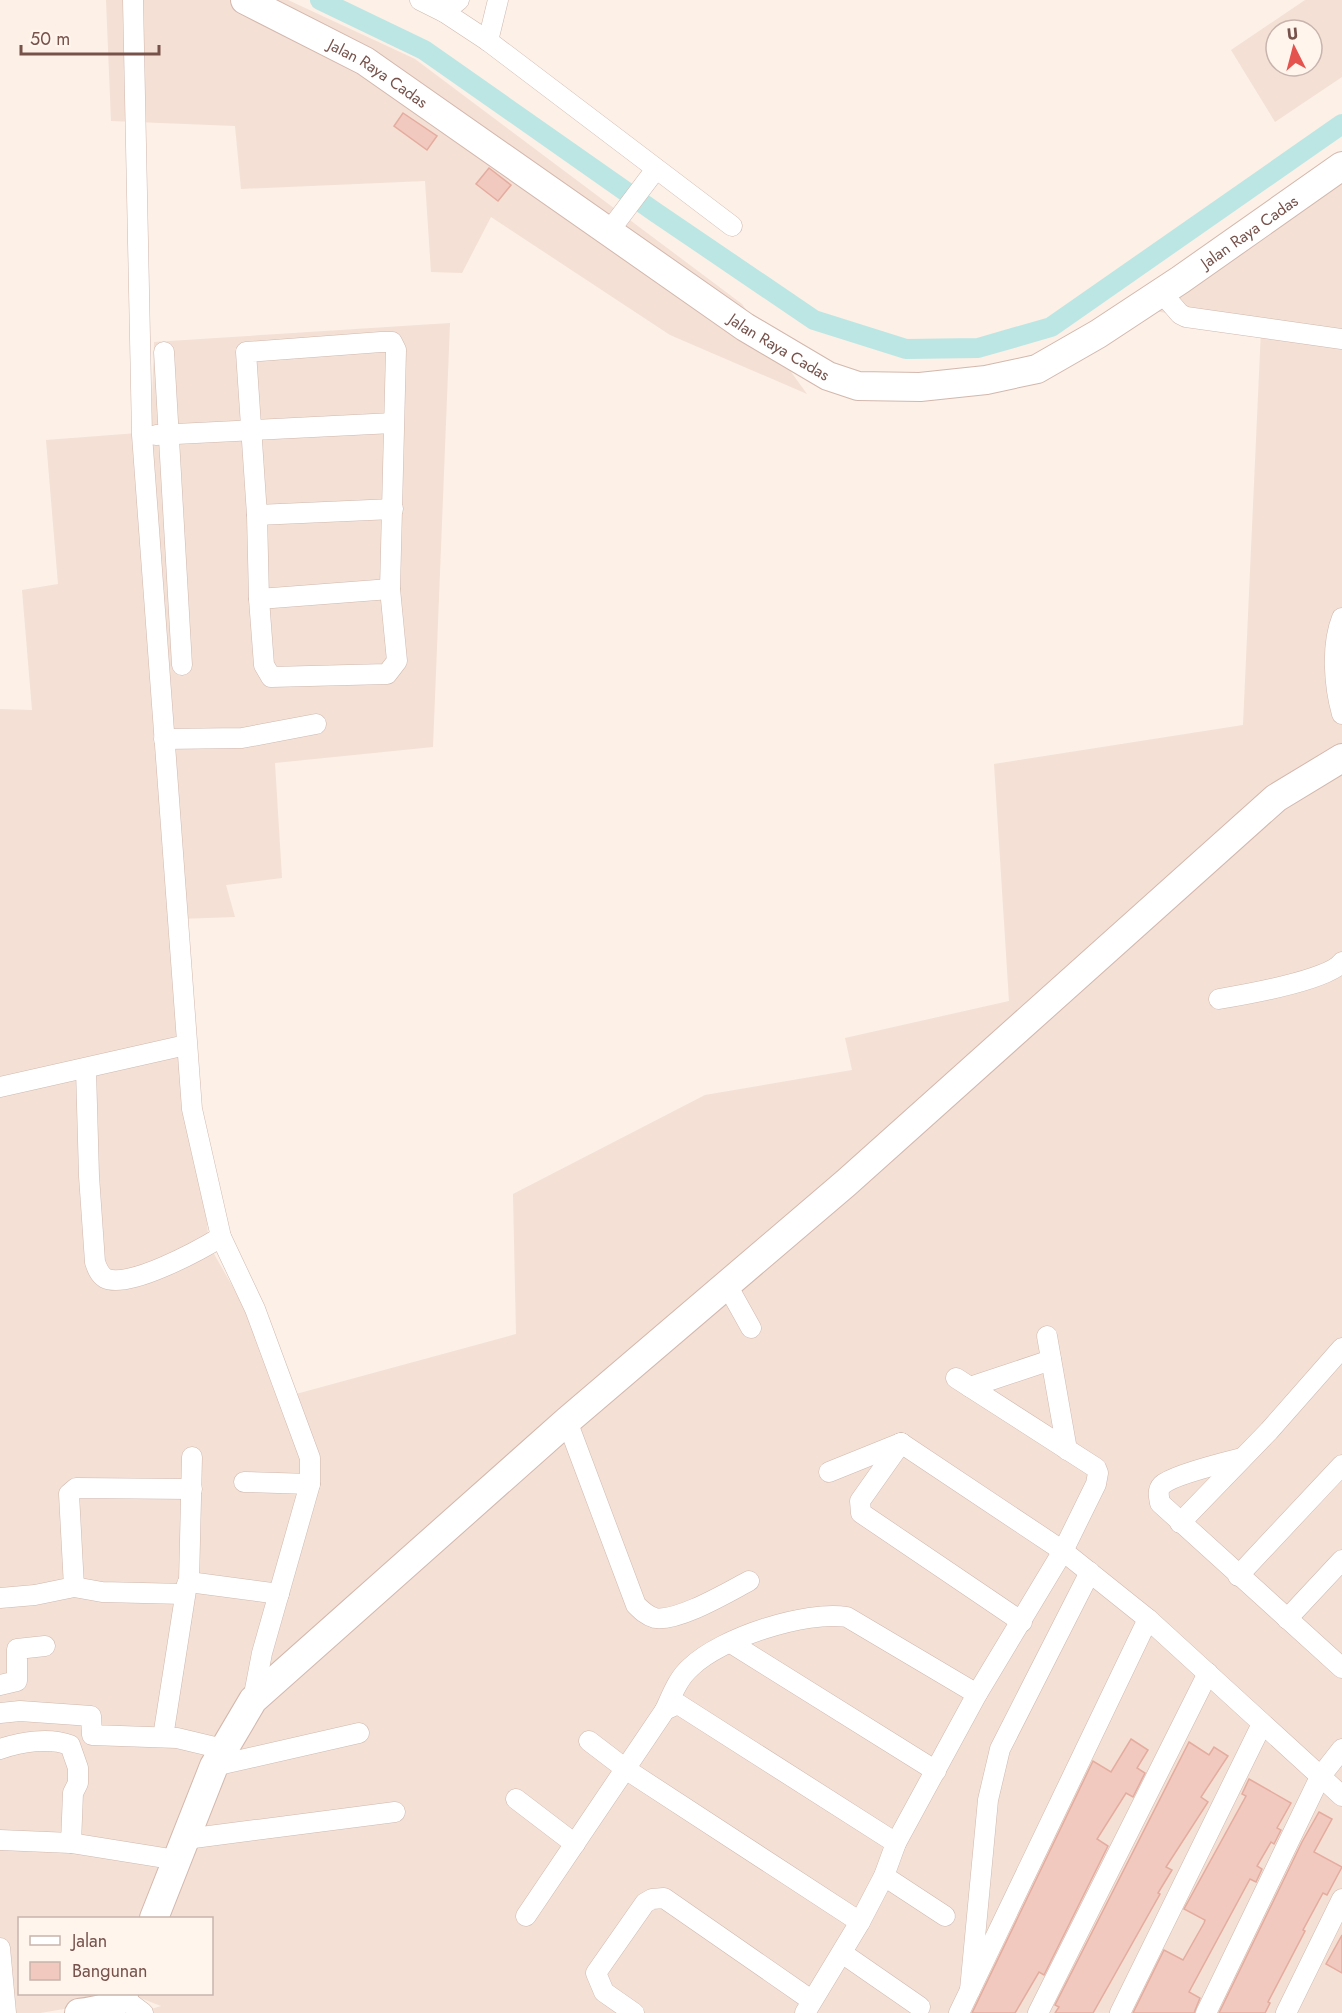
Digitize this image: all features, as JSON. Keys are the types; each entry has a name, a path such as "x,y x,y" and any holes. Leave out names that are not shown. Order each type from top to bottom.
{"street":[{"path":"133,0 142,435 192,1109 221,1237 255,1309 280,1382 302,1432 310,1458 310,1484 262,1653 253,1700"},
{"name":"Jalan Raya Cadas","path":"245,0 365,61 616,223 745,327 828,376 858,386 920,387 986,380 1036,369 1098,334 1342,166"},
{"path":"420,0 450,4 488,41 653,172 732,226"},
{"path":"488,41 498,0"},
{"path":"616,223 653,172"},
{"path":"1161,292 1180,314 1186,317 1342,339"},
{"path":"387,342 395,345 390,589 397,661 387,674 271,677 264,665 259,599 257,515 250,429 246,352 387,342"},
{"path":"164,352 182,664"},
{"path":"142,435 393,423"},
{"path":"257,515 393,509"},
{"path":"259,599 390,589"},
{"path":"1342,618 1336,652 1337,687 1342,714"},
{"path":"164,739 242,738 316,724"},
{"path":"154,1917 219,1757 253,1700 567,1421 846,1184 1276,798 1342,758"},
{"path":"1219,999 1248,994 1331,972 1342,962"},
{"path":"0,1087 86,1070 186,1045"},
{"path":"86,1070 89,1176 95,1262 99,1273 106,1278 119,1280 175,1263 221,1237"},
{"path":"727,1285 751,1328"},
{"path":"1047,1336 1067,1450"},
{"path":"1180,1523 1342,1348"},
{"path":"634,2013 604,1992 596,1973 645,1903 659,1897 664,1898 808,2006 842,1953 884,1876 896,1843 977,1694 1063,1551 1098,1477 1096,1468 963,1383 1051,1360"},
{"path":"567,1421 636,1605 644,1613 656,1618 671,1617 749,1581"},
{"path":"829,1472 901,1443"},
{"path":"901,1443 1063,1551 1090,1572 1148,1619 1342,1796"},
{"path":"901,1443 860,1501 861,1513 1022,1622"},
{"path":"163,1737 186,1588 192,1457"},
{"path":"1242,1458 1178,1477 1162,1485 1159,1491 1160,1503 1342,1668"},
{"path":"1238,1576 1342,1465"},
{"path":"244,1482 310,1484"},
{"path":"74,1587 69,1494 72,1491 76,1488 192,1489"},
{"path":"1287,1619 1342,1560"},
{"path":"969,1990 988,1800 1000,1749 1090,1572"},
{"path":"0,1598 35,1595 74,1587 102,1592 186,1588 279,1594"},
{"path":"526,1916 627,1770 665,1710 676,1686 690,1667 709,1653 758,1631 804,1618 832,1614 847,1617 977,1694"},
{"path":"959,2013 1148,1619"},
{"path":"731,1643 936,1771"},
{"path":"45,1646 18,1649 9,1683 10,1712 91,1716 92,1735 177,1738 219,1757 359,1733"},
{"path":"1038,2013 1208,1673"},
{"path":"665,1710 678,1704 683,1706 896,1843"},
{"path":"1120,2013 1262,1724"},
{"path":"589,1741 627,1770 860,1922"},
{"path":"0,1749 29,1742 63,1742 70,1745 78,1767 78,1783 73,1793 71,1843"},
{"path":"1206,2013 1320,1777 1342,1749"},
{"path":"516,1799 575,1844"},
{"path":"0,1840 182,1849 395,1812"},
{"path":"884,1876 945,1916"},
{"path":"1286,2013 1342,1899"},
{"path":"0,1948 6,2013"},
{"path":"842,1953 920,2007"},
{"path":"79,2013 131,2004"}],"shaded area":[{"path":"106,0 288,0 415,59 742,304 807,394 670,335 491,217 462,273 431,272 425,181 241,189 235,126 111,121"},
{"path":"1305,0 1342,0 1342,77 1275,122 1231,50 1264,28 1264,78 1324,78 1324,18 1278,18"},
{"path":"1342,175 1342,2013 139,2013 161,2006 133,1995 213,1995 213,1917 18,1917 18,1995 101,1995 70,2008 40,2013 0,2013 0,709 32,710 22,590 58,584 46,440 151,432 154,342 450,323 433,747 275,763 282,878 226,885 235,917 179,919 209,1245 264,1342 285,1397 516,1334 513,1194 705,1095 852,1070 845,1038 1009,1001 994,764 1243,725 1261,330 1155,311"}],"building":[{"path":"403,113 437,136 427,150 394,126"},
{"path":"489,168 511,185 498,201 476,184"},
{"path":"1131,1739 1148,1750 1137,1768 1145,1773 1133,1797 1126,1793 1097,1839 1108,1846 1044,1975 1039,1972 1015,2013 972,2013 1093,1761 1111,1772"},
{"path":"1189,1742 1209,1755 1214,1747 1228,1756 1201,1797 1208,1802 1166,1867 1172,1870 1093,2013 1055,2013 1059,2007 1055,2005"},
{"path":"1249,1779 1291,1803 1277,1828 1281,1830 1274,1844 1271,1842 1257,1866 1262,1869 1256,1882 1250,1879 1189,1992 1200,1998 1194,2013 1133,2013 1164,1950 1183,1960 1204,1923 1205,1920 1184,1909 1246,1796 1242,1794"},
{"path":"1319,1812 1332,1819 1314,1852 1342,1867 1327,1895 1323,1893 1303,1930 1305,1931 1268,2002 1270,2003 1265,2013 1219,2013 1302,1842"},
{"path":"1342,1935 1342,1973 1326,1964"}],"waterway":[{"path":"320,0 424,50 814,320 906,349 978,348 1051,327 1342,124"}]}
